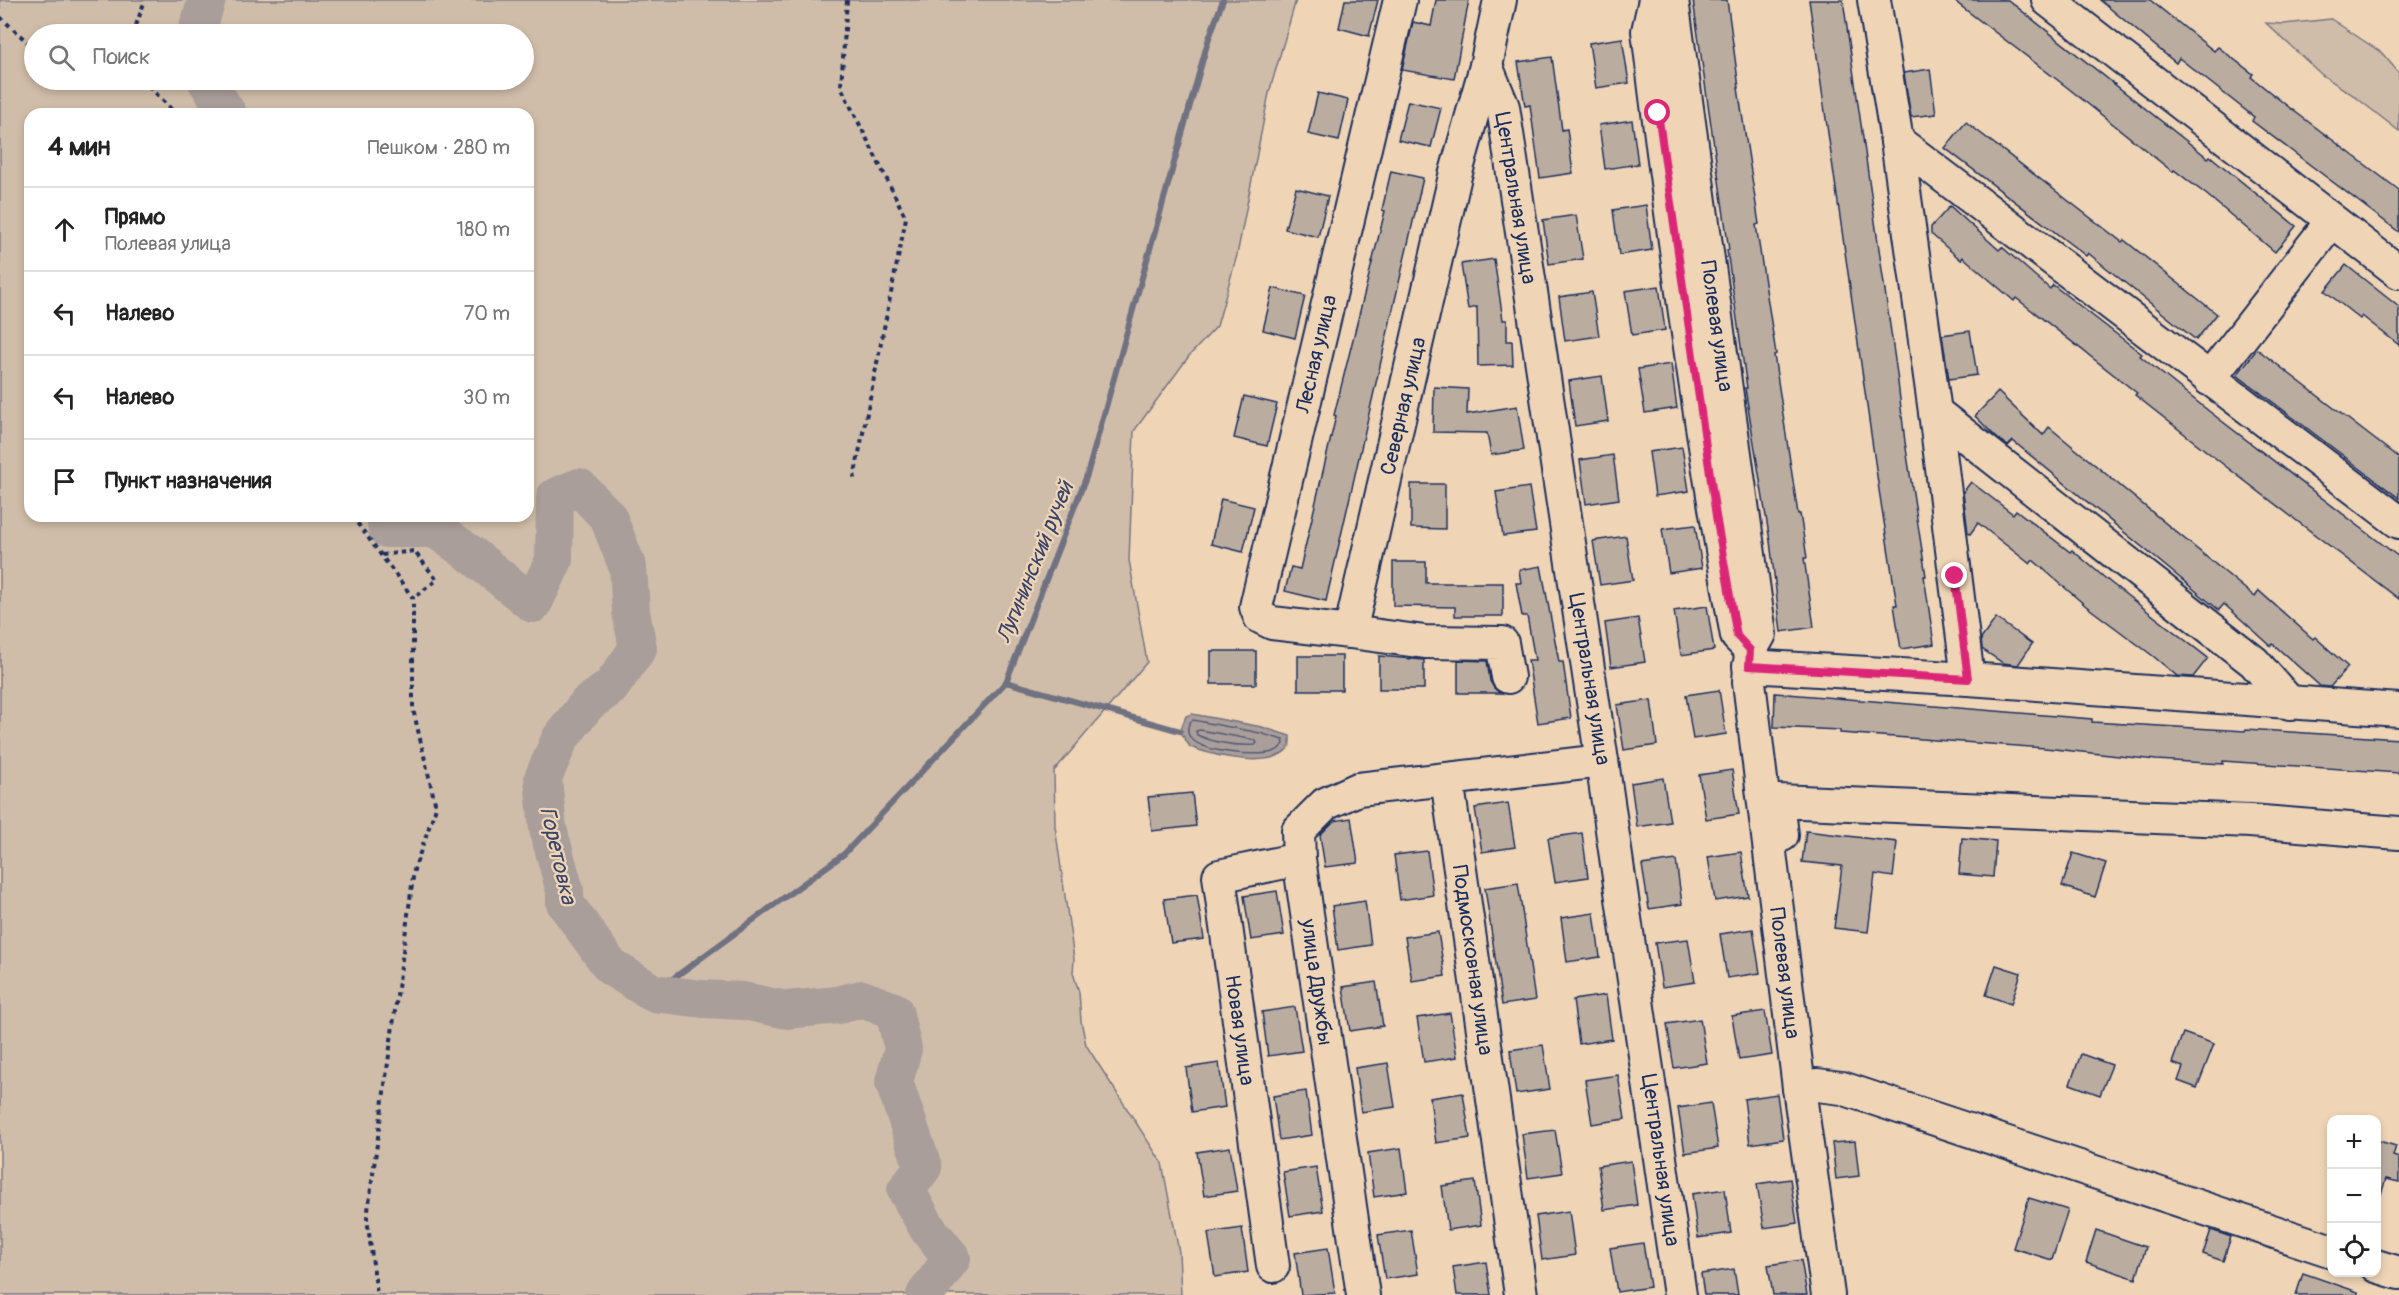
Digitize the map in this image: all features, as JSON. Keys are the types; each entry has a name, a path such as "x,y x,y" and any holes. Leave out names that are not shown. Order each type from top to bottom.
{"street":[{"name":"Лесная улица","path":"1350,632 1272,623 1260,617 1256,607 1400,0"},
{"name":"Северная улица","path":"1350,632 1455,176 1486,66 1500,0"},
{"name":"Полевая улица","path":"1655,0 1648,31 1702,326"},
{"name":"Полевая улица","path":"1672,0 1702,326 1716,516 1737,636 1750,658 1750,694 1808,1087 1828,1295"},
{"path":"1874,0 1897,141 1935,412 1968,679"},
{"path":"2048,0 2399,272"},
{"name":"Центральная улица","path":"1486,66 1503,107 1680,1295"},
{"path":"1897,141 2399,522"},
{"path":"2209,379 2332,221"},
{"path":"1935,412 2253,662 2290,703"},
{"path":"1350,632 1425,642 1502,643 1508,677"},
{"path":"1750,658 1968,679 2399,710"},
{"path":"1447,779 1602,761"},
{"name":"улица Дружбы","path":"1363,1295 1299,859 1298,831 1324,804 1358,789 1447,779"},
{"name":"Подмосковная улица","path":"1447,779 1521,1295"},
{"path":"1843,1295 1821,1140 1808,1087 1778,801 2250,821 2399,833"},
{"name":"Новая улица","path":"1273,1266 1219,876 1299,859"},
{"path":"1808,1087 1842,1088 2327,1250"},
{"path":"2381,1268 2399,1273"}],"path":[{"path":"137,24 145,0"},
{"path":"847,0 841,87 906,218 854,478"},
{"path":"0,17 24,39"},
{"path":"153,90 170,108"},
{"path":"356,522 413,598 413,709 436,807 414,870 367,1218 377,1295"},
{"path":"381,555 414,551 437,580 413,598"}],"shaded area":[{"path":"0,0 1296,0 1269,93 1237,255 1217,326 1189,356 1134,431 1129,560 1147,662 1054,771 1055,826 1074,959 1073,973 1079,992 1081,1021 1086,1045 1162,1163 1179,1252 1181,1295 0,1295"},
{"path":"2331,19 2382,53 2399,73 2399,131 2353,95 2322,75 2266,23 2284,24"}],"water":[{"path":"1192,714 1262,727 1290,736 1290,745 1283,753 1272,758 1258,760 1228,757 1190,747 1180,731 1186,716"}],"building":[{"path":"1345,0 1378,0 1369,36 1339,28"},
{"path":"1436,0 1469,0 1454,79 1402,70 1413,22 1431,26"},
{"path":"1693,0 1727,0 1759,224 1756,225 1776,354 1774,355 1798,514 1800,514 1807,558 1804,558 1814,627 1781,632 1770,541 1745,388 1747,388 1727,250 1729,250"},
{"path":"1809,0 1843,0 1934,644 1901,649 1894,605 1897,605"},
{"path":"1953,0 2008,0 2208,158 2210,156 2296,226 2275,252 2207,195 2174,170 2173,172"},
{"path":"2100,0 2150,0 2214,51 2218,47 2253,74 2251,77 2290,108 2399,190 2399,232 2252,121 2254,117 2179,58 2176,63"},
{"path":"1622,38 1629,83 1596,88 1589,43"},
{"path":"1552,57 1562,130 1567,129 1573,173 1540,178 1530,105 1525,106 1518,62"},
{"path":"1930,69 1936,114 1911,117 1904,73"},
{"path":"1318,93 1348,100 1339,141 1308,134"},
{"path":"1408,101 1441,108 1431,147 1398,140"},
{"path":"1632,120 1638,164 1605,169 1599,125"},
{"path":"1966,122 2122,242 2124,240 2217,314 2196,340 2088,253 2086,256 1945,148"},
{"path":"1391,171 1423,178 1326,601 1285,591 1291,567 1300,569 1336,416 1334,415 1385,211 1382,210"},
{"path":"1296,188 1328,196 1318,237 1285,229"},
{"path":"1646,205 1652,250 1619,255 1613,210"},
{"path":"1950,206 1999,250 2002,247 2050,289 2053,285 2142,354 2140,356 2210,412 2399,557 2399,599 2224,465 2016,298 2014,301 1963,257 1961,260 1931,234 1931,227"},
{"path":"1576,215 1583,259 1549,264 1543,220"},
{"path":"1494,259 1503,320 1507,320 1507,341 1512,341 1513,365 1478,366 1477,307 1468,309 1461,264"},
{"path":"2346,265 2399,307 2399,345 2362,316 2360,319 2325,291"},
{"path":"1659,286 1665,330 1632,335 1625,291"},
{"path":"1273,288 1305,296 1295,338 1263,330"},
{"path":"1592,292 1599,336 1565,341 1559,297"},
{"path":"1970,331 1977,375 1949,379 1942,335"},
{"path":"2257,349 2399,458 2399,498 2237,375"},
{"path":"1671,364 1677,408 1645,413 1638,369"},
{"path":"1602,376 1608,421 1575,426 1569,381"},
{"path":"1434,387 1468,389 1467,414 1517,406 1524,450 1491,455 1487,433 1433,432"},
{"path":"1998,392 2043,435 2049,427 2255,597 2259,591 2348,667 2330,687 2320,686 2224,604 2219,610 2013,441 2008,446 1997,438 1975,416"},
{"path":"1244,396 1277,404 1267,446 1234,438"},
{"path":"1682,447 1689,491 1655,496 1649,452"},
{"path":"1613,455 1619,499 1586,504 1580,460"},
{"path":"1971,482 2013,514 2016,510 2070,552 2072,550 2208,658 2193,677 2177,676 2086,606 2033,560 2030,564 1978,523 1970,534 1968,533 1963,492"},
{"path":"1411,484 1445,484 1445,529 1411,528"},
{"path":"1529,487 1536,532 1503,536 1496,492"},
{"path":"1221,499 1254,507 1243,552 1211,544"},
{"path":"1695,525 1702,568 1669,573 1662,529"},
{"path":"1626,536 1633,580 1600,585 1593,541"},
{"path":"1393,562 1426,562 1426,583 1503,583 1503,616 1455,616 1455,607 1393,606"},
{"path":"1541,566 1559,662 1563,662 1571,718 1538,723 1528,660 1535,660 1527,616 1522,616 1516,583 1521,583 1519,570"},
{"path":"1707,606 1714,650 1681,655 1674,611"},
{"path":"1638,618 1645,662 1611,667 1605,623"},
{"path":"1996,618 2032,644 2018,665 2003,663 1982,649 1981,639"},
{"path":"1211,651 1256,651 1256,684 1211,684"},
{"path":"1298,656 1342,656 1342,690 1298,690"},
{"path":"1379,656 1424,660 1424,689 1379,689"},
{"path":"1458,660 1487,661 1490,681 1500,693 1458,693"},
{"path":"1719,690 1726,734 1693,739 1686,695"},
{"path":"1775,693 2092,719 2092,722 2399,739 2399,773 2223,761 2223,764 2156,760 2045,748 1840,733 1840,730 1774,727"},
{"path":"1651,700 1657,745 1624,750 1617,705"},
{"path":"1732,770 1739,814 1706,819 1699,775"},
{"path":"1663,778 1670,822 1637,827 1631,783"},
{"path":"1192,793 1196,826 1152,831 1148,797"},
{"path":"1508,803 1515,847 1482,852 1475,808"},
{"path":"1351,818 1358,863 1325,867 1320,835 1334,821"},
{"path":"1806,831 1897,842 1893,877 1875,874 1868,932 1834,928 1842,866 1802,862"},
{"path":"1582,833 1588,877 1555,882 1548,838"},
{"path":"1962,838 1996,841 1993,877 1959,874"},
{"path":"1427,851 1433,895 1400,900 1394,855"},
{"path":"1741,852 1748,896 1715,901 1708,857"},
{"path":"2073,853 2106,863 2095,897 2062,886"},
{"path":"1676,860 1682,904 1649,909 1642,865"},
{"path":"1518,883 1535,1000 1502,1005 1485,888"},
{"path":"1277,891 1284,935 1251,940 1244,896"},
{"path":"1197,895 1204,939 1171,943 1164,899"},
{"path":"1365,901 1371,945 1338,950 1332,906"},
{"path":"1594,913 1600,957 1567,962 1561,918"},
{"path":"1753,929 1760,973 1727,978 1720,934"},
{"path":"1438,932 1445,976 1412,981 1405,937"},
{"path":"1688,939 1695,982 1662,987 1655,943"},
{"path":"1996,965 2021,973 2011,1004 1986,995"},
{"path":"1376,982 1383,1026 1350,1031 1343,987"},
{"path":"1606,995 1612,1039 1579,1044 1573,1000"},
{"path":"1295,1007 1302,1051 1268,1056 1262,1012"},
{"path":"1765,1011 1772,1055 1739,1060 1732,1016"},
{"path":"1450,1013 1457,1057 1424,1062 1417,1018"},
{"path":"1700,1019 1707,1063 1674,1068 1667,1024"},
{"path":"2183,1033 2214,1044 2197,1088 2178,1081 2183,1067 2172,1063"},
{"path":"1543,1045 1550,1089 1516,1094 1510,1050"},
{"path":"2081,1054 2112,1065 2100,1095 2070,1084"},
{"path":"1219,1063 1225,1107 1192,1112 1186,1068"},
{"path":"1388,1063 1395,1107 1361,1112 1355,1068"},
{"path":"1618,1075 1625,1119 1592,1124 1585,1080"},
{"path":"1306,1091 1312,1135 1279,1140 1273,1096"},
{"path":"1463,1093 1470,1138 1436,1143 1430,1098"},
{"path":"1777,1094 1783,1139 1750,1144 1744,1099"},
{"path":"1711,1103 1718,1148 1685,1153 1678,1108"},
{"path":"1555,1130 1562,1173 1528,1178 1522,1134"},
{"path":"1855,1141 1859,1176 1836,1179 1832,1143"},
{"path":"2381,1142 2396,1146 2393,1156 2399,1158 2399,1182 2386,1179 2381,1194"},
{"path":"1230,1147 1237,1191 1204,1196 1197,1152"},
{"path":"1401,1148 1407,1192 1374,1197 1368,1153"},
{"path":"1631,1161 1637,1205 1604,1210 1598,1166"},
{"path":"1316,1167 1323,1211 1290,1216 1283,1172"},
{"path":"1790,1179 1797,1223 1764,1228 1757,1184"},
{"path":"1475,1181 1481,1225 1448,1230 1442,1186"},
{"path":"1725,1189 1731,1233 1698,1238 1692,1194"},
{"path":"2029,1198 2068,1210 2052,1260 2013,1248"},
{"path":"1569,1211 1575,1255 1542,1260 1536,1216"},
{"path":"1242,1228 1248,1272 1215,1277 1208,1233"},
{"path":"1411,1230 1418,1274 1385,1279 1378,1235"},
{"path":"2096,1230 2146,1247 2136,1279 2086,1262"},
{"path":"2211,1230 2231,1237 2223,1261 2203,1254"},
{"path":"1643,1243 1650,1287 1617,1292 1610,1248"},
{"path":"1328,1248 1335,1293 1301,1295 1295,1253"},
{"path":"1801,1260 1807,1295 1773,1295 1768,1265"},
{"path":"1486,1262 1491,1295 1457,1295 1453,1267"},
{"path":"1734,1269 1738,1295 1704,1295 1701,1274"},
{"path":"2303,1273 2358,1292 2358,1295 2296,1295"}],"waterway":[{"name":"Горетовка","path":"199,24 207,0"},
{"name":"Лугининский ручей","path":"653,993 844,854 1006,682 1087,475 1208,41 1223,0"},
{"name":"Горетовка","path":"212,90 224,108"},
{"name":"Горетовка","path":"386,522 387,529 435,529 472,555 533,604 554,560 555,497 579,487 608,517 628,568 631,612 638,648 611,687 587,704 560,739 543,778 548,829 565,891 565,903 611,967 653,993 743,1001 787,1010 838,1005 862,999 894,1011 903,1049 894,1082 923,1167 906,1190 928,1229 952,1258 925,1295"},
{"path":"1006,682 1180,731"}],"route":[{"path":"1658,113 1716,516 1737,636 1750,650 1749,666 1968,679 1955,576"}]}
